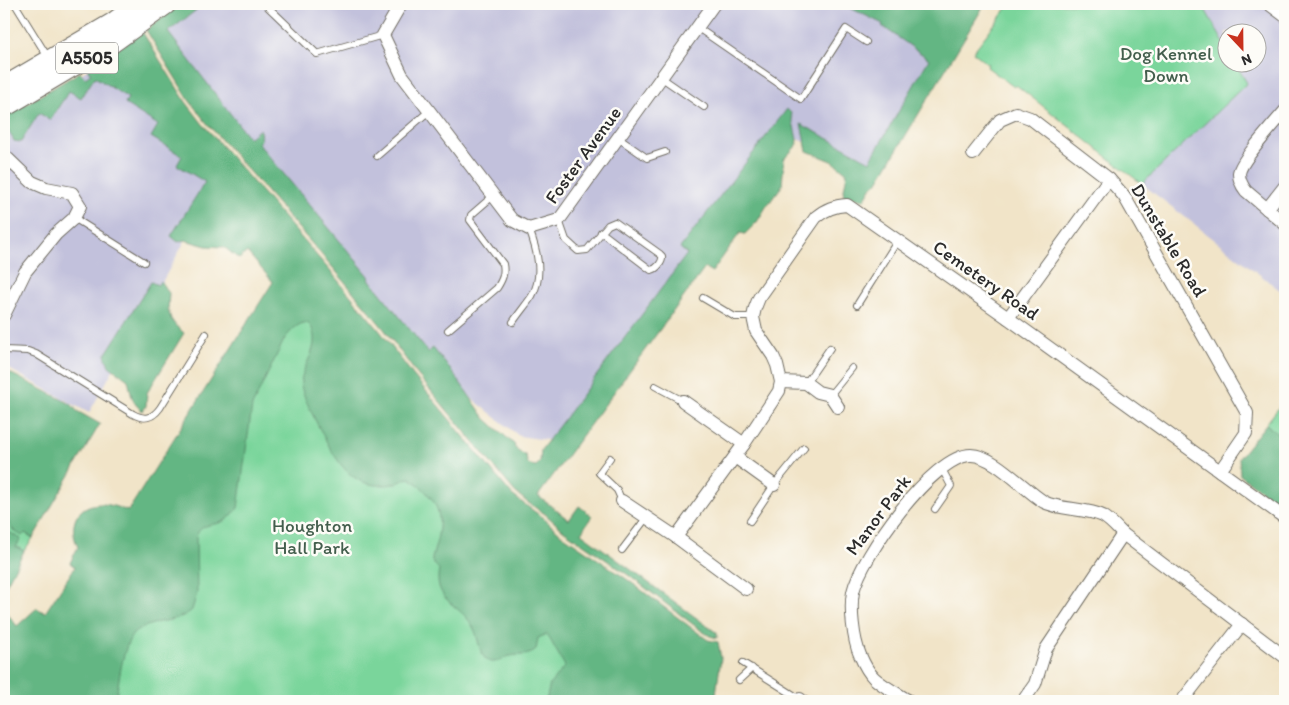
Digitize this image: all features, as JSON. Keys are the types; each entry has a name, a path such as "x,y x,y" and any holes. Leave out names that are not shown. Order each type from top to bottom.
{"main road":[{"name":"A5505","path":"4,87 113,23 139,4"},
{"name":"A5505","path":"4,107 110,44 166,4"}],"street":[{"name":"Foster Avenue","path":"528,229 559,220 714,4"},
{"path":"1269,4 1285,16"},
{"path":"398,8 383,35 402,75 512,220 528,229"},
{"path":"1285,111 1242,165 1240,172 1242,186 1285,224"},
{"path":"973,154 1000,120 1016,113 1030,118 1109,179"},
{"path":"4,144 6,157 32,182 46,188 72,193 80,206 74,218 56,234 25,272 4,314"},
{"name":"Dunstable Road","path":"1008,318 1109,179 1124,196 1247,414 1246,433 1220,471"},
{"path":"1267,209 1285,186"},
{"name":"Cemetery Road","path":"754,317 759,298 816,217 833,206 847,205 1008,318 1285,518"},
{"path":"676,537 774,400 781,382 773,356 756,331 754,317"},
{"path":"781,382 806,384 818,392 830,395 838,407"},
{"path":"682,401 744,444"},
{"name":"Manor Park","path":"909,701 873,677 860,655 854,635 853,594 860,571 906,502 925,482 957,458 971,455 985,457 1045,502 1102,516 1285,657"},
{"path":"735,457 774,485"},
{"path":"622,501 676,537 746,589"},
{"path":"1023,701 1035,684 1046,649 1123,534"},
{"path":"1182,701 1242,624"}],"lane":[{"path":"15,4 50,60"},
{"path":"265,4 317,54 383,35"},
{"path":"383,4 398,8"},
{"path":"698,28 801,99 846,29 866,42"},
{"path":"662,78 704,107"},
{"path":"377,156 429,111"},
{"path":"618,138 646,158 652,158 665,152"},
{"path":"448,330 498,288 504,274 502,264 470,220 471,215 493,196"},
{"path":"74,218 144,262"},
{"path":"559,220 566,240 578,252 587,250 601,232 610,223 615,222 660,254 662,256 661,262 655,269 651,270 601,232"},
{"path":"513,322 532,295 536,285 537,257 528,229"},
{"path":"857,305 898,240"},
{"path":"703,298 735,317 754,317"},
{"path":"4,350 28,351 36,354 133,414 140,418 148,418 156,414 206,334"},
{"path":"806,384 830,348"},
{"path":"830,395 852,368"},
{"path":"655,386 682,401"},
{"path":"750,521 774,485 804,448"},
{"path":"610,458 599,474 617,490 622,501"},
{"path":"935,509 951,486 942,470"},
{"path":"622,550 647,517"},
{"path":"743,663 801,700"},
{"path":"739,680 752,668"}],"shaded area":[{"path":"189,4 848,4 937,49 876,169 787,134 561,442 519,436 399,340 158,35"},
{"path":"1202,4 1285,4 1285,294 1142,184 1247,83 1240,72 1266,72 1266,22 1216,22 1216,29"},
{"path":"116,50 214,189 89,413 4,366 4,127"}],"green space":[{"path":"182,4 204,4 168,32 249,138 260,129 261,140 258,143 369,276 370,280 428,352 433,348 485,418 515,445 514,447 526,456 527,462 530,465 536,466 540,462 541,450 687,254 680,248 787,109 791,113 798,144 784,159 782,186 757,222 745,234 740,233 712,272 705,268 538,496 569,520 579,506 592,516 581,533 717,633 717,638 703,632 631,577 563,530 515,492 416,373 384,329 189,100 146,30"},
{"path":"842,4 985,4 877,183 873,185 864,200 843,195 847,173 832,161 807,151 801,124 870,161 929,59 882,26 883,24"},
{"name":"Dog Kennel Down","path":"1010,4 1202,4 1216,29 1216,72 1240,72 1247,83 1142,184 1016,85 1014,87 987,67 988,64 973,52"},
{"path":"143,33 186,102 202,123 331,272 512,495 561,534 628,580 708,640 718,642 721,658 715,701 546,701 550,684 565,666 547,634 538,638 536,650 530,654 510,656 494,662 485,659 476,633 469,621 444,596 440,589 438,580 439,569 432,562 439,522 435,504 421,487 410,478 384,485 371,484 359,480 342,466 322,434 305,398 301,384 303,372 314,343 312,329 309,324 305,323 296,327 284,340 252,406 238,508 226,520 205,526 198,532 196,537 197,593 192,610 181,617 149,625 134,633 124,656 115,701 4,701 4,609 17,626 37,608 45,613 75,567 70,563 78,547 75,539 74,525 80,512 92,505 101,504 112,505 128,511 273,282 247,252 239,259 224,247 206,246 185,240 178,242 171,236 205,182 177,165 182,156 151,137 158,125 125,104 128,98 95,77 81,98 69,91 50,120 39,113 21,142 14,141 8,131 5,125 9,114 80,72 85,78 91,74 87,68"},
{"name":"Houghton Hall Park","path":"295,259 491,494 717,651 716,701 8,701"},
{"path":"160,281 169,293 168,309 171,319 184,333 147,393 146,406 143,411 134,401 128,380 109,366 105,355 151,282 158,285"},
{"path":"4,370 71,404 77,411 100,424 33,538 25,533 22,536 4,520"},
{"path":"1285,399 1285,440 1266,424"},
{"path":"1266,424 1285,440 1285,509 1240,475 1239,458"},
{"path":"4,520 33,538 24,551 4,540"},
{"path":"4,532 11,533 21,539 16,547 24,551 4,589"}]}
